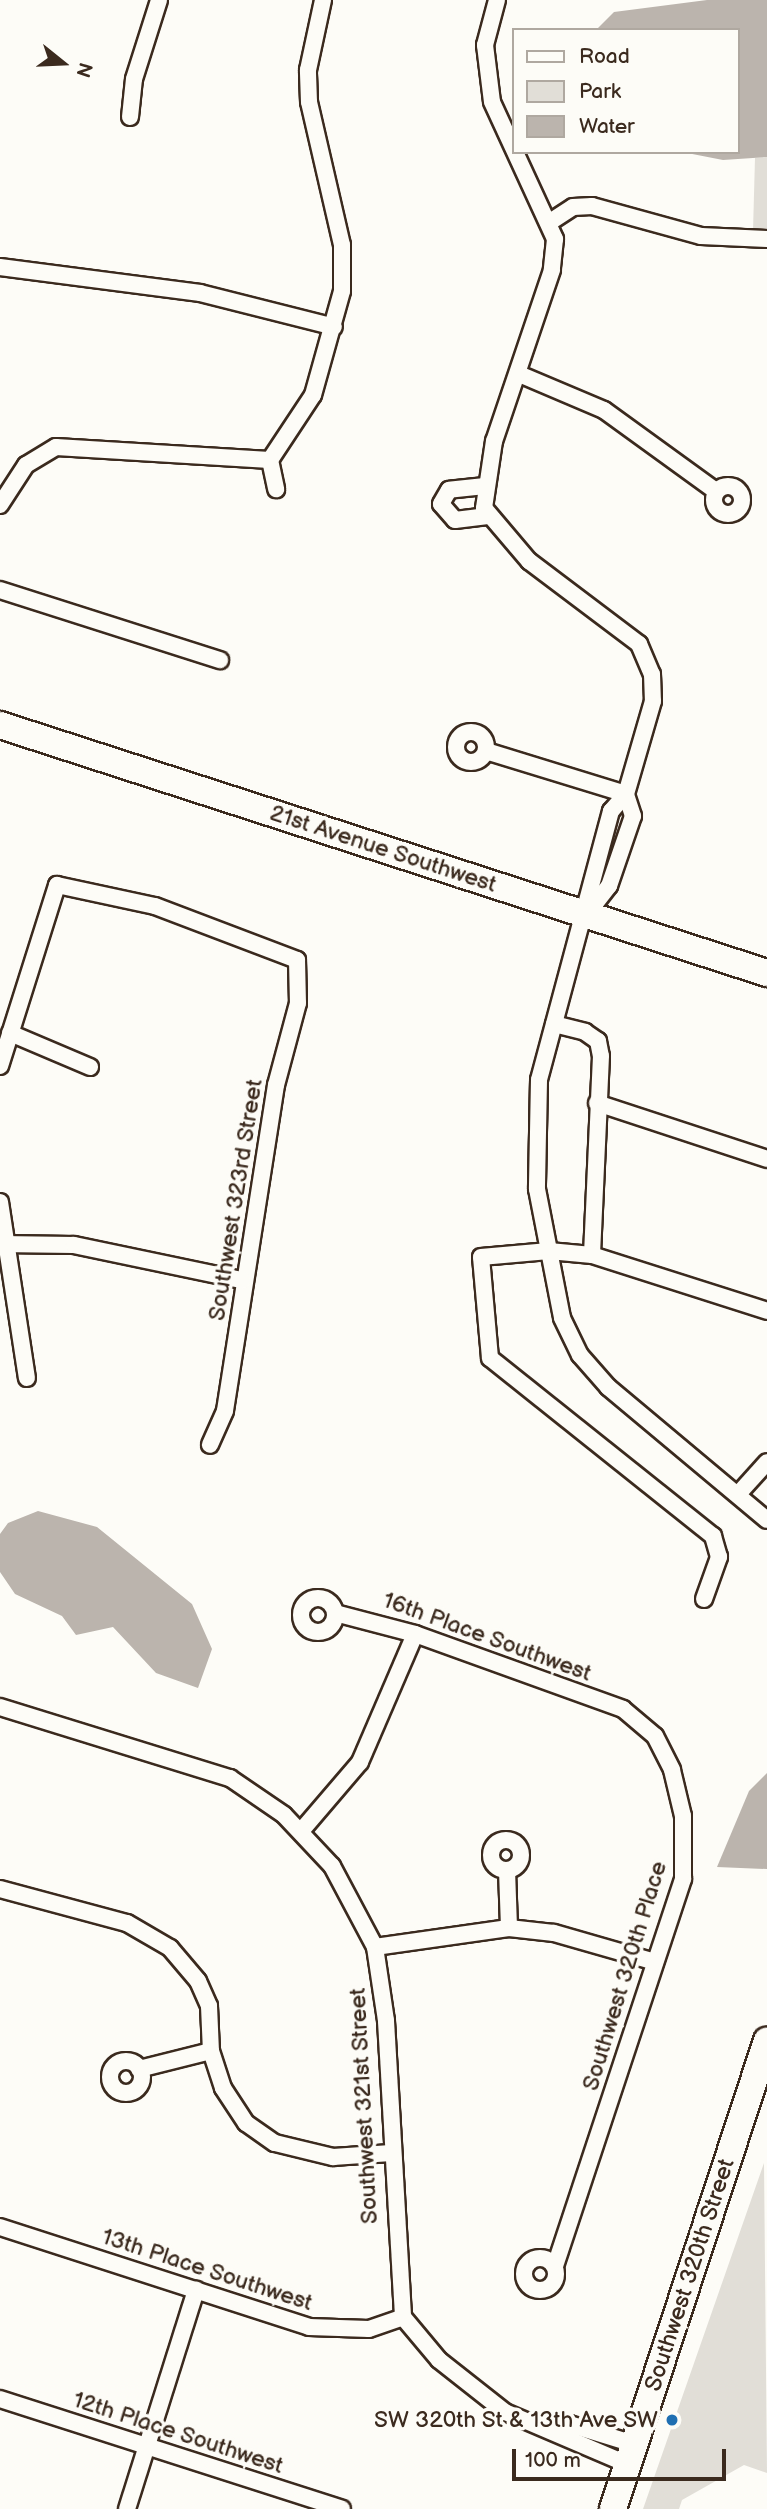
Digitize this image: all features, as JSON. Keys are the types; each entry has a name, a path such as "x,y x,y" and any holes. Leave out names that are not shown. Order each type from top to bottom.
{"main road":[{"name":"21st Avenue Southwest","path":"0,725 767,973"},
{"name":"Southwest 320th Street","path":"613,2509 764,2058"}],"street":[{"path":"130,117 134,79 159,0"},
{"path":"276,489 270,460 313,395 334,327 342,245 317,143 308,70 323,0"},
{"path":"497,0 485,46 492,102 513,157 550,222 552,270 485,486 486,512 529,561 639,644 652,674 653,701 626,794 611,811 587,914 539,1080 537,1189 562,1318 580,1355 677,1447 740,1492 767,1520"},
{"path":"550,222 573,207 592,206 701,236 767,239"},
{"path":"0,267 200,293 334,327"},
{"path":"519,374 604,410 716,491"},
{"path":"0,505 26,465 56,447 93,446 270,460"},
{"path":"485,486 449,489 441,504 455,520 486,512"},
{"path":"0,590 220,660"},
{"path":"486,751 626,794"},
{"name":"Southwest 323rd Street","path":"10,1033 57,885 155,906 297,960 299,1003 276,1085 242,1280 225,1410 210,1445"},
{"path":"554,1024 598,1041 592,1255"},
{"path":"0,1066 10,1033 90,1067"},
{"path":"597,1104 767,1159"},
{"path":"0,1202 3,1243 27,1378"},
{"path":"3,1243 74,1245 242,1280"},
{"path":"704,1600 719,1557 713,1536 491,1358 481,1258 549,1251 592,1255 767,1311"},
{"path":"740,1492 767,1462"},
{"name":"16th Place Southwest","path":"335,1613 415,1634 623,1709"},
{"path":"302,1830 360,1762 415,1634"},
{"name":"Southwest 321st Street","path":"0,1707 206,1767 302,1830 332,1866 375,1947 386,2021 391,2153 403,2317"},
{"name":"Southwest 320th Place","path":"555,2266 683,1879 683,1816 664,1751 623,1709"},
{"path":"507,1870 509,1928"},
{"path":"0,1889 98,1913 153,1936 198,1981 209,2006 211,2050 223,2088 246,2123 275,2143 333,2157 391,2153"},
{"path":"375,1947 509,1928 554,1933 655,1962"},
{"path":"139,2068 211,2050"},
{"name":"13th Place Southwest","path":"0,2227 309,2327 369,2329 403,2317"},
{"path":"127,2509 197,2290"},
{"path":"403,2317 439,2360 505,2412 555,2429 564,2442 630,2454"},
{"name":"12th Place Southwest","path":"0,2399 342,2509"}],"green space":[{"path":"767,157 767,230 753,231 755,158"},
{"path":"764,2163 767,2473 744,2465 682,2500 679,2509 643,2509"}],"water":[{"path":"707,0 767,0 767,157 723,160 692,154 739,154 739,28 598,28 614,12"},
{"path":"38,1511 97,1527 192,1604 212,1649 198,1688 156,1673 113,1627 76,1635 62,1616 15,1594 0,1572 0,1534 8,1523"},
{"path":"767,1773 767,1869 717,1867 749,1791"}],"place":[{"name":"SW 320th St & 13th Ave SW","path":"672,2420"}]}
